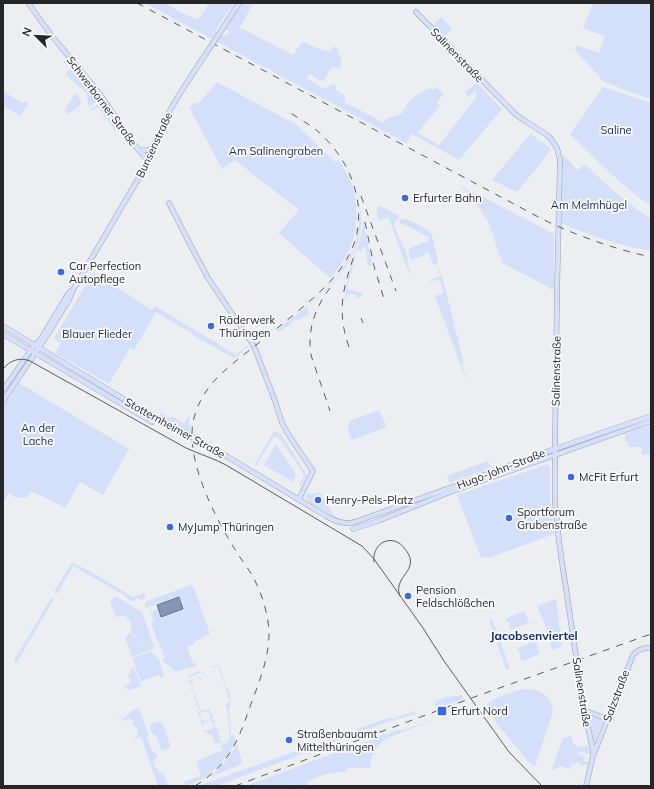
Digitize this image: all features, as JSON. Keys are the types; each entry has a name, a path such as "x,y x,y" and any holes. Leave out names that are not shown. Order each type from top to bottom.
{"main road":[{"name":"Schwerborner Straße","path":"28,3 52,36 100,94 148,161"},
{"name":"Bunsenstraße","path":"34,352 69,300 73,290 139,178 148,161 163,123 177,99 239,3"},
{"name":"Salinenstraße","path":"416,12 515,114 552,139 557,148 560,160 555,502 558,534 584,710 593,756 586,786"},
{"path":"138,149 147,151 153,148"},
{"path":"169,203 208,278 254,346 282,423 313,471 298,499"},
{"name":"Stotternheimer Straße","path":"3,326 132,404 228,457 336,521 350,523"},
{"name":"Stotternheimer Straße","path":"3,334 152,422"},
{"path":"3,390 34,352"},
{"path":"3,401 34,352"},
{"name":"Hugo-John-Straße","path":"350,523 651,416"},
{"name":"Hugo-John-Straße","path":"353,529 386,518 450,492 651,420"},
{"name":"Salzstraße","path":"593,756 633,655 641,649 651,648"},
{"path":"584,710 607,719"}],"green space":[{"path":"145,3 164,3 198,20 209,3 234,3 215,31 224,36 226,34 230,34 225,29 242,3 253,3 240,28 293,55 302,42 330,52 334,47 338,49 341,61 340,69 332,67 326,78 321,81 310,74 306,78 322,88 328,87 332,84 336,85 336,90 345,96 345,102 384,123 387,118 402,114 409,101 416,96 429,88 434,90 436,87 444,93 437,103 440,106 417,133 439,145 476,98 476,90 469,97 465,93 476,82 502,109 459,160 412,134 406,143"},
{"path":"593,3 651,3 651,99 604,82 575,50 577,45 599,53 605,36 583,28"},
{"path":"441,17 452,29 444,37 433,25"},
{"path":"71,69 101,105 117,129 115,131 98,107 92,111 91,109 98,104 96,102 89,107 86,93 66,75 67,71"},
{"name":"Am Salinengraben","path":"217,82 297,125 336,163 339,160 344,168 351,182 355,195 356,221 351,245 346,257 330,278 279,233 299,210 235,160 222,169 189,107 195,103 199,103"},
{"name":"Saline","path":"603,87 651,103 651,206 619,181 570,134"},
{"path":"3,91 23,103 25,101 29,103 20,116 3,106"},
{"path":"75,93 79,97 81,103 78,108 68,114 65,110"},
{"path":"531,133 539,141 551,149 539,166 517,192 492,180"},
{"name":"Am Melmhügel","path":"563,155 578,170 585,164 616,193 651,219 651,251 605,240 561,223"},
{"path":"460,186 554,234 554,290 502,263 489,223 472,197"},
{"path":"359,204 361,211 361,225 359,238 355,250 342,272 326,290 307,307 309,315 297,320 296,318 294,319 294,321 290,322 291,325 284,328 284,330 277,332 277,330 323,292 336,278 347,262 355,245 359,226"},
{"path":"380,206 399,216 394,225 408,258 407,262 411,272 409,273 388,217 378,221 377,208"},
{"path":"363,218 372,265 368,266 365,247 362,247 362,252 357,250 347,289 362,293 362,296 357,299 356,294 347,294 347,299 345,299 349,274 361,234"},
{"path":"401,219 409,220 430,231 438,263 434,266 428,252 425,253 425,255 410,260 408,249 424,242 426,243 429,237 401,223 400,225"},
{"path":"438,267 442,276 468,385 435,296 444,293 439,279 430,282 430,280 440,276"},
{"name":"Blauer Flieder","path":"93,273 152,310 155,306 236,355 248,345 249,346 234,358 192,335 193,334 156,312 134,350 130,348 109,384 55,353 61,343 54,338"},
{"name":"An der Lache","path":"19,383 129,449 103,495 80,482 65,508 31,491 26,498 16,497 9,493 3,503 3,407"},
{"path":"379,410 386,427 352,440 348,429 350,421"},
{"path":"160,412 171,418 172,416 184,424 188,417 190,418 188,424 191,426 190,433 160,415"},
{"path":"651,425 651,454 642,455 642,447 629,447 628,442 625,441 625,434"},
{"path":"274,431 281,434 307,475 301,486 299,485 304,475 281,440 274,436 256,466 254,465"},
{"path":"276,444 296,475 293,482 264,465"},
{"path":"488,461 491,468 449,483 447,476"},
{"name":"Sportforum Grubenstraße","path":"548,464 550,469 550,503 554,534 489,558 488,556 481,558 457,495"},
{"path":"320,493 335,517 309,502 306,497 306,494"},
{"path":"72,562 133,597 144,593 146,597 140,600 138,598 135,599 136,601 131,601 121,593 75,567 74,565 57,594 54,592"},
{"path":"191,585 194,588 210,634 202,637 203,638 187,647 193,663 195,663 196,666 176,672 162,660 165,659 161,646 158,647 160,645 159,641 157,642 151,623 154,622 150,612 157,609 161,618 184,610 180,596 146,608 145,603"},
{"path":"114,596 142,612 154,647 153,649 151,650 130,632 132,625 128,618 121,616 116,617 110,602"},
{"path":"51,598 54,599 16,664 14,661 15,659"},
{"path":"556,599 562,646 552,650 547,634 548,633 537,606"},
{"path":"525,611 529,623 510,630 509,621 507,622 506,618"},
{"path":"492,619 510,668 506,670 489,620"},
{"path":"130,633 150,650 132,657 125,637"},
{"path":"536,641 540,654 522,661 517,648"},
{"path":"151,651 159,659 164,675 160,678 159,675 142,681 142,684 132,658"},
{"path":"219,665 226,688 229,690 231,704 229,707 231,734 235,736 236,742 226,757 207,776 191,784 182,786 185,785 184,782 201,776 196,761 223,750 220,742 215,744 212,735 204,731 204,729 206,731 213,728 213,724 210,720 203,723 203,726 200,720 202,719 203,721 210,719 210,715 207,711 200,713 201,716 199,717 198,713 200,712 198,705 195,705 197,703 195,697 192,697 195,696 193,690 190,690 192,688 190,683 187,682 190,681 189,675 199,671 204,674 205,672 206,673 203,675 201,673 190,677 191,680 202,676 201,680 198,678 193,680 194,682 191,683 201,711 209,709 211,714 214,713 212,715 214,721 216,722 214,723 216,729 219,728 217,730 219,736 221,735 219,737 222,745 228,743 228,739 230,739 228,714 225,704 230,702 218,666 211,668"},
{"path":"134,667 141,686 130,690 124,686 131,683 128,674 131,673 130,669"},
{"path":"525,689 535,690 548,698 551,702 553,712 535,766 533,766 526,759 485,707 488,703 498,697"},
{"path":"461,695 464,699 453,703 436,707 434,702 447,697"},
{"path":"139,708 149,736 147,737 153,753 155,752 157,756 154,760 155,767 163,773 168,786 158,786 141,737 135,739 122,731 134,738 138,735 137,729 132,724 134,721 128,718 126,721 118,716 124,719 129,715 129,712"},
{"path":"414,711 417,714 390,721 217,786 198,786 391,717 392,719"},
{"path":"589,714 602,721 603,719 605,721 604,724 602,723 594,747 589,718 587,716"},
{"path":"440,718 396,734 383,741 374,752 371,759 370,768 347,768 347,771 326,774 308,781 307,786 294,786 294,784 291,786 246,786 383,735"},
{"path":"159,721 160,723 162,722 171,748 162,751 155,734 153,735 149,726"},
{"path":"571,736 576,747 589,746 590,754 578,751 577,754 585,757 584,761 589,762 588,765 579,765 580,763 576,762 576,764 572,763 570,769 560,766 555,770 552,769 563,738"},
{"path":"237,745 242,761 240,765 210,777 224,763"}],"shaded area":[{"path":"179,597 183,609 161,617 157,605"}],"tram line":[{"path":"3,369 15,360 23,359 30,361 186,448 226,465 362,546 374,559 509,752 542,786"},
{"path":"374,562 377,548 383,542 397,542 405,549 409,555 410,564 400,582 400,596"}],"railway":[{"path":"137,3 544,220 596,242 651,257"},
{"path":"195,786 217,769 225,760 237,740 258,686 264,667 269,639 268,622 261,594 252,575 219,522 211,506 198,471 192,437 193,422 196,410 213,382 221,374 291,317 330,282 341,269 349,255 355,240 358,223 358,204 353,182 337,152 314,128 286,110"},
{"path":"361,196 396,291"},
{"path":"365,222 374,266 384,299"},
{"path":"349,347 343,323 342,302 346,280 354,256"},
{"path":"330,288 316,311 310,337 311,355 330,411"},
{"path":"361,318 363,323"},
{"path":"235,786 477,696 651,634"}],"place":[{"name":"Erfurter Bahn","path":"405,198"},
{"name":"Car Perfection Autopflege","path":"61,272"},
{"name":"Räderwerk Thüringen","path":"211,326"},
{"name":"McFit Erfurt","path":"571,477"},
{"name":"Henry-Pels-Platz","path":"318,500"},
{"name":"Sportforum Grubenstraße","path":"509,518"},
{"name":"MyJump Thüringen","path":"170,527"},
{"name":"Pension Feldschlößchen","path":"408,596"},
{"name":"Erfurt Nord","path":"442,711"},
{"name":"Straßenbauamt Mittelthüringen","path":"289,740"}],"district":[{"name":"Jacobsenviertel","path":"534,635"}]}
